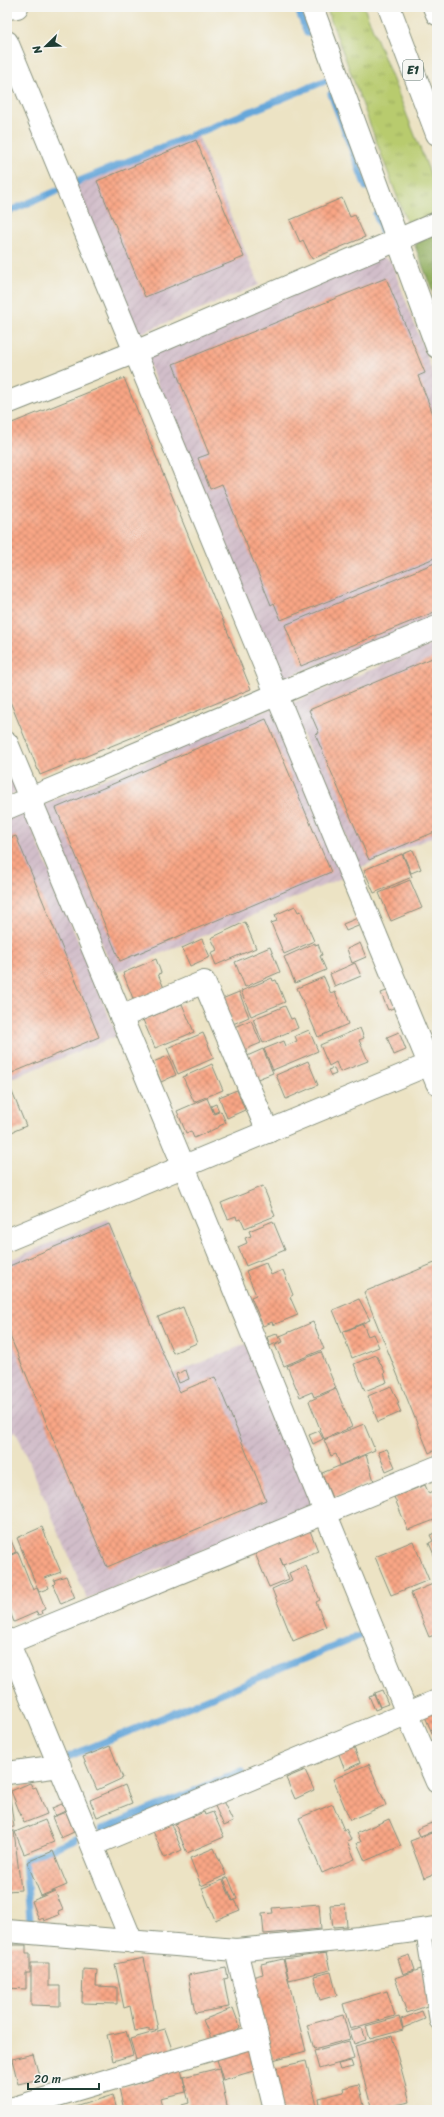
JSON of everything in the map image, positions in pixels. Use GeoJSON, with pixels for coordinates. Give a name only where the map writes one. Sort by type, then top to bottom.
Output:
{"type":"FeatureCollection","features":[{"type":"Feature","properties":{"kind":"main road"},"geometry":{"type":"LineString","coordinates":[[7,8],[17,7]]}},
{"type":"Feature","properties":{"kind":"main road"},"geometry":{"type":"LineString","coordinates":[[312,7],[437,347]]}},
{"type":"Feature","properties":{"kind":"main road","name":"E1"},"geometry":{"type":"LineString","coordinates":[[389,7],[437,134]]}},
{"type":"Feature","properties":{"kind":"main road"},"geometry":{"type":"LineString","coordinates":[[434,7],[437,14]]}},
{"type":"Feature","properties":{"kind":"main road"},"geometry":{"type":"LineString","coordinates":[[7,42],[276,694],[434,1070],[268,1132],[7,1240]]}},
{"type":"Feature","properties":{"kind":"main road"},"geometry":{"type":"LineString","coordinates":[[7,403],[135,352],[437,223]]}},
{"type":"Feature","properties":{"kind":"main road"},"geometry":{"type":"LineString","coordinates":[[7,808],[437,627]]}},
{"type":"Feature","properties":{"kind":"main road"},"geometry":{"type":"LineString","coordinates":[[7,744],[184,1167],[407,1713],[437,1782]]}},
{"type":"Feature","properties":{"kind":"main road"},"geometry":{"type":"LineString","coordinates":[[121,1017],[204,982],[268,1132]]}},
{"type":"Feature","properties":{"kind":"main road"},"geometry":{"type":"LineString","coordinates":[[132,1942],[8,1641],[437,1466]]}},
{"type":"Feature","properties":{"kind":"main road"},"geometry":{"type":"LineString","coordinates":[[92,1844],[437,1701]]}},
{"type":"Feature","properties":{"kind":"main road"},"geometry":{"type":"LineString","coordinates":[[7,1774],[60,1766]]}},
{"type":"Feature","properties":{"kind":"main road"},"geometry":{"type":"LineString","coordinates":[[7,1931],[236,1950],[359,1938],[430,1929]]}},
{"type":"Feature","properties":{"kind":"main road"},"geometry":{"type":"LineString","coordinates":[[236,1950],[275,2110]]}},
{"type":"Feature","properties":{"kind":"main road"},"geometry":{"type":"LineString","coordinates":[[7,2110],[257,2036]]}},
{"type":"Feature","properties":{"kind":"lane"},"geometry":{"type":"LineString","coordinates":[[430,1929],[437,2022]]}},
{"type":"Feature","properties":{"kind":"shaded area"},"geometry":{"type":"Polygon","coordinates":[[[198,136],[259,285],[136,335],[75,186],[198,136]]]}},
{"type":"Feature","properties":{"kind":"shaded area"},"geometry":{"type":"Polygon","coordinates":[[[382,257],[391,261],[437,384],[437,616],[278,681],[145,354],[382,257]]]}},
{"type":"Feature","properties":{"kind":"shaded area"},"geometry":{"type":"Polygon","coordinates":[[[437,642],[437,835],[359,868],[290,704],[437,642]]]}},
{"type":"Feature","properties":{"kind":"shaded area"},"geometry":{"type":"Polygon","coordinates":[[[272,708],[344,877],[114,973],[43,805],[272,708]]]}},
{"type":"Feature","properties":{"kind":"shaded area"},"geometry":{"type":"Polygon","coordinates":[[[7,762],[19,791],[7,796],[7,762]]]}},
{"type":"Feature","properties":{"kind":"shaded area"},"geometry":{"type":"Polygon","coordinates":[[[25,812],[117,1036],[7,1080],[7,819],[25,812]]]}},
{"type":"Feature","properties":{"kind":"shaded area"},"geometry":{"type":"Polygon","coordinates":[[[108,1219],[173,1374],[246,1344],[311,1501],[308,1506],[87,1599],[16,1431],[7,1435],[7,1261],[108,1219]]]}},
{"type":"Feature","properties":{"kind":"green space"},"geometry":{"type":"Polygon","coordinates":[[[326,7],[364,7],[437,191],[437,214],[412,224],[407,223],[326,7]]]}},
{"type":"Feature","properties":{"kind":"green space"},"geometry":{"type":"Polygon","coordinates":[[[437,233],[437,303],[415,246],[418,241],[437,233]]]}},
{"type":"Feature","properties":{"kind":"building"},"geometry":{"type":"Polygon","coordinates":[[[196,140],[244,257],[145,297],[97,181],[196,140]]]}},
{"type":"Feature","properties":{"kind":"building"},"geometry":{"type":"Polygon","coordinates":[[[342,198],[350,217],[355,215],[365,237],[312,259],[303,240],[300,242],[290,220],[342,198]]]}},
{"type":"Feature","properties":{"kind":"building"},"geometry":{"type":"Polygon","coordinates":[[[386,278],[425,373],[418,376],[437,424],[437,557],[281,620],[274,603],[271,605],[222,484],[210,489],[198,458],[209,454],[173,364],[386,278]]]}},
{"type":"Feature","properties":{"kind":"building"},"geometry":{"type":"Polygon","coordinates":[[[124,378],[251,689],[40,775],[7,694],[7,425],[124,378]]]}},
{"type":"Feature","properties":{"kind":"building"},"geometry":{"type":"Polygon","coordinates":[[[437,562],[437,611],[301,666],[285,625],[437,562]]]}},
{"type":"Feature","properties":{"kind":"building"},"geometry":{"type":"Polygon","coordinates":[[[437,656],[437,831],[369,860],[315,734],[319,733],[309,710],[437,656]]]}},
{"type":"Feature","properties":{"kind":"building"},"geometry":{"type":"Polygon","coordinates":[[[266,719],[331,872],[120,961],[56,808],[266,719]]]}},
{"type":"Feature","properties":{"kind":"building"},"geometry":{"type":"Polygon","coordinates":[[[16,836],[99,1037],[7,1075],[7,839],[16,836]]]}},
{"type":"Feature","properties":{"kind":"building"},"geometry":{"type":"Polygon","coordinates":[[[413,850],[421,869],[411,873],[403,854],[413,850]]]}},
{"type":"Feature","properties":{"kind":"building"},"geometry":{"type":"Polygon","coordinates":[[[402,854],[412,877],[374,893],[364,870],[402,854]]]}},
{"type":"Feature","properties":{"kind":"building"},"geometry":{"type":"Polygon","coordinates":[[[410,880],[422,908],[391,921],[379,893],[410,880]]]}},
{"type":"Feature","properties":{"kind":"building"},"geometry":{"type":"Polygon","coordinates":[[[295,906],[298,912],[301,911],[314,941],[284,954],[271,923],[277,921],[275,915],[295,906]]]}},
{"type":"Feature","properties":{"kind":"building"},"geometry":{"type":"Polygon","coordinates":[[[360,917],[363,924],[346,931],[343,924],[360,917]]]}},
{"type":"Feature","properties":{"kind":"building"},"geometry":{"type":"Polygon","coordinates":[[[245,922],[256,948],[216,965],[211,953],[217,950],[211,938],[245,922]]]}},
{"type":"Feature","properties":{"kind":"building"},"geometry":{"type":"Polygon","coordinates":[[[202,939],[210,957],[190,966],[182,948],[202,939]]]}},
{"type":"Feature","properties":{"kind":"building"},"geometry":{"type":"Polygon","coordinates":[[[315,943],[315,945],[318,944],[322,955],[320,956],[326,970],[295,983],[284,957],[315,943]]]}},
{"type":"Feature","properties":{"kind":"building"},"geometry":{"type":"Polygon","coordinates":[[[360,943],[366,957],[352,963],[347,949],[360,943]]]}},
{"type":"Feature","properties":{"kind":"building"},"geometry":{"type":"Polygon","coordinates":[[[270,947],[280,972],[245,987],[235,962],[270,947]]]}},
{"type":"Feature","properties":{"kind":"building"},"geometry":{"type":"Polygon","coordinates":[[[156,959],[161,973],[158,974],[164,988],[134,1001],[123,973],[156,959]]]}},
{"type":"Feature","properties":{"kind":"building"},"geometry":{"type":"Polygon","coordinates":[[[355,963],[361,976],[335,987],[330,974],[355,963]]]}},
{"type":"Feature","properties":{"kind":"building"},"geometry":{"type":"Polygon","coordinates":[[[324,977],[331,994],[335,992],[348,1024],[318,1037],[297,988],[324,977]]]}},
{"type":"Feature","properties":{"kind":"building"},"geometry":{"type":"Polygon","coordinates":[[[272,978],[273,981],[276,980],[285,1002],[251,1016],[241,991],[272,978]]]}},
{"type":"Feature","properties":{"kind":"building"},"geometry":{"type":"Polygon","coordinates":[[[389,990],[396,1007],[388,1010],[381,993],[389,990]]]}},
{"type":"Feature","properties":{"kind":"building"},"geometry":{"type":"Polygon","coordinates":[[[239,992],[249,1017],[233,1024],[222,999],[239,992]]]}},
{"type":"Feature","properties":{"kind":"building"},"geometry":{"type":"Polygon","coordinates":[[[182,1004],[194,1032],[155,1048],[143,1020],[182,1004]]]}},
{"type":"Feature","properties":{"kind":"building"},"geometry":{"type":"Polygon","coordinates":[[[285,1006],[291,1019],[294,1018],[298,1028],[263,1043],[253,1019],[285,1006]]]}},
{"type":"Feature","properties":{"kind":"building"},"geometry":{"type":"Polygon","coordinates":[[[251,1020],[261,1043],[244,1050],[234,1027],[251,1020]]]}},
{"type":"Feature","properties":{"kind":"building"},"geometry":{"type":"Polygon","coordinates":[[[360,1028],[364,1038],[359,1040],[368,1061],[340,1072],[336,1062],[329,1066],[320,1045],[360,1028]]]}},
{"type":"Feature","properties":{"kind":"building"},"geometry":{"type":"Polygon","coordinates":[[[309,1030],[318,1051],[273,1070],[264,1049],[284,1041],[286,1046],[297,1041],[295,1036],[309,1030]]]}},
{"type":"Feature","properties":{"kind":"building"},"geometry":{"type":"Polygon","coordinates":[[[399,1032],[406,1050],[394,1055],[387,1037],[399,1032]]]}},
{"type":"Feature","properties":{"kind":"building"},"geometry":{"type":"Polygon","coordinates":[[[203,1033],[214,1058],[178,1074],[167,1048],[203,1033]]]}},
{"type":"Feature","properties":{"kind":"building"},"geometry":{"type":"Polygon","coordinates":[[[263,1049],[273,1073],[255,1080],[245,1057],[263,1049]]]}},
{"type":"Feature","properties":{"kind":"building"},"geometry":{"type":"Polygon","coordinates":[[[168,1056],[176,1075],[161,1082],[153,1062],[168,1056]]]}},
{"type":"Feature","properties":{"kind":"building"},"geometry":{"type":"Polygon","coordinates":[[[308,1061],[318,1085],[286,1099],[276,1075],[308,1061]]]}},
{"type":"Feature","properties":{"kind":"building"},"geometry":{"type":"Polygon","coordinates":[[[212,1064],[223,1090],[194,1102],[183,1077],[212,1064]]]}},
{"type":"Feature","properties":{"kind":"building"},"geometry":{"type":"Polygon","coordinates":[[[334,1068],[336,1074],[331,1076],[328,1070],[334,1068]]]}},
{"type":"Feature","properties":{"kind":"building"},"geometry":{"type":"Polygon","coordinates":[[[10,1087],[26,1126],[7,1134],[7,1088],[10,1087]]]}},
{"type":"Feature","properties":{"kind":"building"},"geometry":{"type":"Polygon","coordinates":[[[237,1090],[245,1110],[227,1118],[219,1097],[237,1090]]]}},
{"type":"Feature","properties":{"kind":"building"},"geometry":{"type":"Polygon","coordinates":[[[207,1098],[214,1114],[221,1111],[226,1123],[194,1138],[191,1131],[186,1133],[177,1111],[207,1098]]]}},
{"type":"Feature","properties":{"kind":"building"},"geometry":{"type":"Polygon","coordinates":[[[216,1104],[219,1111],[214,1113],[211,1106],[216,1104]]]}},
{"type":"Feature","properties":{"kind":"building"},"geometry":{"type":"Polygon","coordinates":[[[263,1186],[275,1216],[245,1228],[241,1219],[237,1220],[236,1216],[228,1219],[221,1203],[263,1186]]]}},
{"type":"Feature","properties":{"kind":"building"},"geometry":{"type":"Polygon","coordinates":[[[273,1221],[285,1250],[246,1266],[238,1247],[247,1243],[245,1238],[251,1236],[249,1231],[273,1221]]]}},
{"type":"Feature","properties":{"kind":"building"},"geometry":{"type":"Polygon","coordinates":[[[109,1224],[179,1392],[215,1377],[266,1500],[107,1567],[7,1329],[7,1267],[109,1224]]]}},
{"type":"Feature","properties":{"kind":"building"},"geometry":{"type":"Polygon","coordinates":[[[437,1262],[437,1449],[429,1453],[364,1292],[437,1262]]]}},
{"type":"Feature","properties":{"kind":"building"},"geometry":{"type":"Polygon","coordinates":[[[266,1263],[271,1275],[283,1270],[293,1295],[290,1297],[298,1315],[273,1325],[272,1322],[263,1326],[251,1297],[256,1295],[246,1271],[266,1263]]]}},
{"type":"Feature","properties":{"kind":"building"},"geometry":{"type":"Polygon","coordinates":[[[359,1299],[370,1320],[342,1332],[333,1310],[359,1299]]]}},
{"type":"Feature","properties":{"kind":"building"},"geometry":{"type":"Polygon","coordinates":[[[183,1307],[197,1343],[173,1353],[158,1317],[183,1307]]]}},
{"type":"Feature","properties":{"kind":"building"},"geometry":{"type":"Polygon","coordinates":[[[313,1322],[324,1349],[284,1366],[275,1345],[283,1342],[280,1336],[313,1322]]]}},
{"type":"Feature","properties":{"kind":"building"},"geometry":{"type":"Polygon","coordinates":[[[363,1324],[368,1336],[373,1334],[379,1347],[352,1358],[342,1332],[363,1324]]]}},
{"type":"Feature","properties":{"kind":"building"},"geometry":{"type":"Polygon","coordinates":[[[277,1334],[280,1341],[270,1346],[267,1337],[277,1334]]]}},
{"type":"Feature","properties":{"kind":"building"},"geometry":{"type":"Polygon","coordinates":[[[321,1352],[336,1388],[314,1397],[312,1392],[300,1397],[287,1366],[321,1352]]]}},
{"type":"Feature","properties":{"kind":"building"},"geometry":{"type":"Polygon","coordinates":[[[376,1355],[385,1372],[387,1382],[365,1391],[354,1364],[376,1355]]]}},
{"type":"Feature","properties":{"kind":"building"},"geometry":{"type":"Polygon","coordinates":[[[186,1370],[189,1379],[179,1383],[176,1374],[186,1370]]]}},
{"type":"Feature","properties":{"kind":"building"},"geometry":{"type":"Polygon","coordinates":[[[391,1386],[399,1403],[397,1403],[401,1412],[378,1422],[368,1396],[391,1386]]]}},
{"type":"Feature","properties":{"kind":"building"},"geometry":{"type":"Polygon","coordinates":[[[336,1389],[352,1427],[324,1439],[309,1401],[336,1389]]]}},
{"type":"Feature","properties":{"kind":"building"},"geometry":{"type":"Polygon","coordinates":[[[364,1424],[375,1450],[340,1465],[336,1454],[331,1456],[324,1440],[364,1424]]]}},
{"type":"Feature","properties":{"kind":"building"},"geometry":{"type":"Polygon","coordinates":[[[319,1431],[323,1439],[313,1444],[309,1435],[319,1431]]]}},
{"type":"Feature","properties":{"kind":"building"},"geometry":{"type":"Polygon","coordinates":[[[387,1449],[395,1467],[386,1471],[378,1452],[387,1449]]]}},
{"type":"Feature","properties":{"kind":"building"},"geometry":{"type":"Polygon","coordinates":[[[366,1455],[374,1481],[332,1498],[322,1473],[366,1455]]]}},
{"type":"Feature","properties":{"kind":"building"},"geometry":{"type":"Polygon","coordinates":[[[425,1485],[429,1494],[432,1492],[437,1504],[433,1506],[437,1519],[408,1530],[394,1497],[425,1485]]]}},
{"type":"Feature","properties":{"kind":"building"},"geometry":{"type":"Polygon","coordinates":[[[42,1527],[61,1572],[45,1578],[49,1588],[39,1592],[17,1538],[42,1527]]]}},
{"type":"Feature","properties":{"kind":"building"},"geometry":{"type":"Polygon","coordinates":[[[309,1528],[318,1551],[283,1565],[289,1579],[269,1587],[254,1551],[309,1528]]]}},
{"type":"Feature","properties":{"kind":"building"},"geometry":{"type":"Polygon","coordinates":[[[7,1531],[16,1552],[7,1556],[7,1531]]]}},
{"type":"Feature","properties":{"kind":"building"},"geometry":{"type":"Polygon","coordinates":[[[437,1532],[437,1562],[429,1543],[433,1541],[430,1535],[437,1532]]]}},
{"type":"Feature","properties":{"kind":"building"},"geometry":{"type":"Polygon","coordinates":[[[413,1541],[429,1580],[391,1595],[375,1557],[413,1541]]]}},
{"type":"Feature","properties":{"kind":"building"},"geometry":{"type":"Polygon","coordinates":[[[18,1552],[33,1590],[37,1588],[45,1609],[41,1611],[42,1614],[38,1615],[37,1612],[14,1622],[7,1604],[7,1557],[18,1552]]]}},
{"type":"Feature","properties":{"kind":"building"},"geometry":{"type":"Polygon","coordinates":[[[306,1566],[320,1600],[316,1602],[326,1627],[293,1641],[272,1589],[292,1580],[289,1573],[306,1566]]]}},
{"type":"Feature","properties":{"kind":"building"},"geometry":{"type":"Polygon","coordinates":[[[66,1576],[75,1598],[61,1604],[53,1585],[55,1583],[54,1580],[66,1576]]]}},
{"type":"Feature","properties":{"kind":"building"},"geometry":{"type":"Polygon","coordinates":[[[433,1584],[437,1593],[437,1634],[429,1637],[411,1593],[433,1584]]]}},
{"type":"Feature","properties":{"kind":"building"},"geometry":{"type":"Polygon","coordinates":[[[382,1690],[388,1704],[380,1707],[374,1693],[382,1690]]]}},
{"type":"Feature","properties":{"kind":"building"},"geometry":{"type":"Polygon","coordinates":[[[374,1694],[380,1708],[375,1710],[369,1696],[374,1694]]]}},
{"type":"Feature","properties":{"kind":"building"},"geometry":{"type":"Polygon","coordinates":[[[437,1709],[437,1745],[424,1714],[437,1709]]]}},
{"type":"Feature","properties":{"kind":"building"},"geometry":{"type":"Polygon","coordinates":[[[7,1745],[11,1768],[7,1768],[7,1745]]]}},
{"type":"Feature","properties":{"kind":"building"},"geometry":{"type":"Polygon","coordinates":[[[353,1745],[360,1763],[345,1770],[338,1752],[353,1745]]]}},
{"type":"Feature","properties":{"kind":"building"},"geometry":{"type":"Polygon","coordinates":[[[110,1746],[123,1778],[97,1790],[83,1757],[110,1746]]]}},
{"type":"Feature","properties":{"kind":"building"},"geometry":{"type":"Polygon","coordinates":[[[369,1764],[386,1805],[350,1820],[333,1779],[369,1764]]]}},
{"type":"Feature","properties":{"kind":"building"},"geometry":{"type":"Polygon","coordinates":[[[305,1770],[314,1790],[295,1799],[286,1778],[305,1770]]]}},
{"type":"Feature","properties":{"kind":"building"},"geometry":{"type":"Polygon","coordinates":[[[30,1783],[33,1788],[36,1787],[47,1814],[24,1823],[11,1791],[30,1783]]]}},
{"type":"Feature","properties":{"kind":"building"},"geometry":{"type":"Polygon","coordinates":[[[125,1785],[132,1803],[97,1817],[90,1800],[125,1785]]]}},
{"type":"Feature","properties":{"kind":"building"},"geometry":{"type":"Polygon","coordinates":[[[7,1789],[9,1789],[14,1827],[7,1828],[7,1789]]]}},
{"type":"Feature","properties":{"kind":"building"},"geometry":{"type":"Polygon","coordinates":[[[223,1801],[233,1822],[224,1826],[214,1804],[223,1801]]]}},
{"type":"Feature","properties":{"kind":"building"},"geometry":{"type":"Polygon","coordinates":[[[62,1804],[65,1811],[55,1816],[52,1808],[62,1804]]]}},
{"type":"Feature","properties":{"kind":"building"},"geometry":{"type":"Polygon","coordinates":[[[333,1804],[344,1830],[346,1829],[351,1839],[347,1841],[355,1859],[322,1873],[299,1818],[333,1804]]]}},
{"type":"Feature","properties":{"kind":"building"},"geometry":{"type":"Polygon","coordinates":[[[66,1812],[74,1832],[61,1838],[52,1817],[66,1812]]]}},
{"type":"Feature","properties":{"kind":"building"},"geometry":{"type":"Polygon","coordinates":[[[204,1812],[205,1815],[213,1812],[224,1837],[187,1853],[175,1824],[178,1823],[177,1820],[191,1814],[192,1817],[204,1812]]]}},
{"type":"Feature","properties":{"kind":"building"},"geometry":{"type":"Polygon","coordinates":[[[389,1819],[401,1846],[365,1861],[357,1843],[361,1842],[357,1833],[389,1819]]]}},
{"type":"Feature","properties":{"kind":"building"},"geometry":{"type":"Polygon","coordinates":[[[45,1820],[54,1842],[24,1854],[15,1832],[45,1820]]]}},
{"type":"Feature","properties":{"kind":"building"},"geometry":{"type":"Polygon","coordinates":[[[434,1822],[437,1830],[420,1836],[417,1829],[434,1822]]]}},
{"type":"Feature","properties":{"kind":"building"},"geometry":{"type":"Polygon","coordinates":[[[171,1824],[182,1850],[164,1858],[153,1831],[171,1824]]]}},
{"type":"Feature","properties":{"kind":"building"},"geometry":{"type":"Polygon","coordinates":[[[7,1831],[14,1831],[21,1890],[7,1891],[7,1831]]]}},
{"type":"Feature","properties":{"kind":"building"},"geometry":{"type":"Polygon","coordinates":[[[437,1831],[437,1873],[424,1878],[410,1841],[437,1831]]]}},
{"type":"Feature","properties":{"kind":"building"},"geometry":{"type":"Polygon","coordinates":[[[214,1848],[226,1875],[201,1886],[190,1858],[214,1848]]]}},
{"type":"Feature","properties":{"kind":"building"},"geometry":{"type":"Polygon","coordinates":[[[53,1851],[67,1885],[41,1896],[27,1862],[53,1851]]]}},
{"type":"Feature","properties":{"kind":"building"},"geometry":{"type":"Polygon","coordinates":[[[228,1877],[237,1899],[233,1901],[224,1879],[228,1877]]]}},
{"type":"Feature","properties":{"kind":"building"},"geometry":{"type":"Polygon","coordinates":[[[223,1880],[232,1901],[235,1900],[240,1910],[215,1920],[202,1888],[223,1880]]]}},
{"type":"Feature","properties":{"kind":"building"},"geometry":{"type":"Polygon","coordinates":[[[55,1891],[63,1910],[58,1912],[59,1915],[44,1921],[43,1918],[39,1920],[32,1901],[55,1891]]]}},
{"type":"Feature","properties":{"kind":"building"},"geometry":{"type":"Polygon","coordinates":[[[319,1904],[321,1929],[264,1934],[262,1914],[273,1913],[272,1908],[319,1904]]]}},
{"type":"Feature","properties":{"kind":"building"},"geometry":{"type":"Polygon","coordinates":[[[345,1904],[347,1926],[333,1927],[330,1905],[345,1904]]]}},
{"type":"Feature","properties":{"kind":"building"},"geometry":{"type":"Polygon","coordinates":[[[7,1945],[26,1945],[26,1953],[30,1953],[30,1973],[26,1973],[26,1989],[7,1988],[7,1945]]]}},
{"type":"Feature","properties":{"kind":"building"},"geometry":{"type":"Polygon","coordinates":[[[326,1953],[330,1970],[289,1980],[284,1959],[326,1953]]]}},
{"type":"Feature","properties":{"kind":"building"},"geometry":{"type":"Polygon","coordinates":[[[410,1955],[415,1970],[403,1974],[398,1959],[410,1955]]]}},
{"type":"Feature","properties":{"kind":"building"},"geometry":{"type":"Polygon","coordinates":[[[144,1958],[158,2029],[149,2031],[149,2028],[135,2031],[130,2006],[124,2008],[115,1964],[144,1958]]]}},
{"type":"Feature","properties":{"kind":"building"},"geometry":{"type":"Polygon","coordinates":[[[283,1959],[306,2051],[273,2060],[252,1977],[263,1974],[261,1964],[283,1959]]]}},
{"type":"Feature","properties":{"kind":"building"},"geometry":{"type":"Polygon","coordinates":[[[31,1963],[49,1963],[49,1986],[60,1986],[60,2006],[31,2005],[31,1963]]]}},
{"type":"Feature","properties":{"kind":"building"},"geometry":{"type":"Polygon","coordinates":[[[226,1968],[228,1978],[224,1979],[229,2007],[195,2013],[188,1975],[226,1968]]]}},
{"type":"Feature","properties":{"kind":"building"},"geometry":{"type":"Polygon","coordinates":[[[83,1969],[97,1970],[96,1986],[117,1987],[117,2004],[82,2003],[83,1969]]]}},
{"type":"Feature","properties":{"kind":"building"},"geometry":{"type":"Polygon","coordinates":[[[421,1969],[430,2005],[407,2013],[395,1978],[421,1969]]]}},
{"type":"Feature","properties":{"kind":"building"},"geometry":{"type":"Polygon","coordinates":[[[331,1972],[337,1995],[320,2000],[314,1976],[331,1972]]]}},
{"type":"Feature","properties":{"kind":"building"},"geometry":{"type":"Polygon","coordinates":[[[387,1991],[395,2016],[350,2029],[343,2004],[387,1991]]]}},
{"type":"Feature","properties":{"kind":"building"},"geometry":{"type":"Polygon","coordinates":[[[233,2008],[240,2027],[235,2033],[212,2041],[203,2020],[233,2008]]]}},
{"type":"Feature","properties":{"kind":"building"},"geometry":{"type":"Polygon","coordinates":[[[422,2011],[425,2019],[403,2028],[401,2019],[422,2011]]]}},
{"type":"Feature","properties":{"kind":"building"},"geometry":{"type":"Polygon","coordinates":[[[343,2015],[350,2039],[314,2049],[307,2025],[343,2015]]]}},
{"type":"Feature","properties":{"kind":"building"},"geometry":{"type":"Polygon","coordinates":[[[399,2017],[403,2030],[370,2039],[366,2026],[399,2017]]]}},
{"type":"Feature","properties":{"kind":"building"},"geometry":{"type":"Polygon","coordinates":[[[362,2028],[366,2040],[354,2044],[350,2031],[362,2028]]]}},
{"type":"Feature","properties":{"kind":"building"},"geometry":{"type":"Polygon","coordinates":[[[165,2029],[173,2052],[137,2063],[130,2039],[165,2029]]]}},
{"type":"Feature","properties":{"kind":"building"},"geometry":{"type":"Polygon","coordinates":[[[126,2031],[133,2055],[113,2061],[107,2035],[126,2031]]]}},
{"type":"Feature","properties":{"kind":"building"},"geometry":{"type":"Polygon","coordinates":[[[392,2036],[410,2102],[372,2110],[355,2046],[392,2036]]]}},
{"type":"Feature","properties":{"kind":"building"},"geometry":{"type":"Polygon","coordinates":[[[349,2041],[354,2059],[319,2069],[314,2051],[349,2041]]]}},
{"type":"Feature","properties":{"kind":"building"},"geometry":{"type":"Polygon","coordinates":[[[253,2045],[260,2069],[223,2080],[216,2056],[253,2045]]]}},
{"type":"Feature","properties":{"kind":"building"},"geometry":{"type":"Polygon","coordinates":[[[33,2054],[40,2079],[18,2084],[12,2059],[33,2054]]]}},
{"type":"Feature","properties":{"kind":"building"},"geometry":{"type":"Polygon","coordinates":[[[306,2061],[318,2110],[280,2110],[271,2069],[306,2061]]]}},
{"type":"Feature","properties":{"kind":"building"},"geometry":{"type":"Polygon","coordinates":[[[351,2061],[353,2067],[340,2070],[338,2064],[351,2061]]]}},
{"type":"Feature","properties":{"kind":"building"},"geometry":{"type":"Polygon","coordinates":[[[219,2068],[228,2110],[183,2110],[182,2105],[189,2103],[183,2077],[219,2068]]]}},
{"type":"Feature","properties":{"kind":"building"},"geometry":{"type":"Polygon","coordinates":[[[181,2069],[186,2092],[160,2098],[163,2110],[124,2110],[119,2088],[153,2079],[152,2075],[181,2069]]]}},
{"type":"Feature","properties":{"kind":"building"},"geometry":{"type":"Polygon","coordinates":[[[359,2084],[365,2110],[321,2110],[319,2098],[344,2092],[343,2088],[359,2084]]]}},
{"type":"Feature","properties":{"kind":"building"},"geometry":{"type":"Polygon","coordinates":[[[113,2095],[117,2110],[65,2110],[113,2095]]]}},
{"type":"Feature","properties":{"kind":"waterway"},"geometry":{"type":"LineString","coordinates":[[297,7],[307,33]]}},
{"type":"Feature","properties":{"kind":"waterway"},"geometry":{"type":"LineString","coordinates":[[77,182],[325,81]]}},
{"type":"Feature","properties":{"kind":"waterway"},"geometry":{"type":"LineString","coordinates":[[331,94],[366,187]]}},
{"type":"Feature","properties":{"kind":"waterway"},"geometry":{"type":"LineString","coordinates":[[7,212],[57,191]]}},
{"type":"Feature","properties":{"kind":"waterway"},"geometry":{"type":"LineString","coordinates":[[376,214],[382,231]]}},
{"type":"Feature","properties":{"kind":"waterway"},"geometry":{"type":"LineString","coordinates":[[70,1756],[364,1634]]}},
{"type":"Feature","properties":{"kind":"waterway"},"geometry":{"type":"LineString","coordinates":[[102,1829],[242,1771]]}},
{"type":"Feature","properties":{"kind":"waterway"},"geometry":{"type":"LineString","coordinates":[[30,1919],[25,1860],[75,1839]]}}]}
